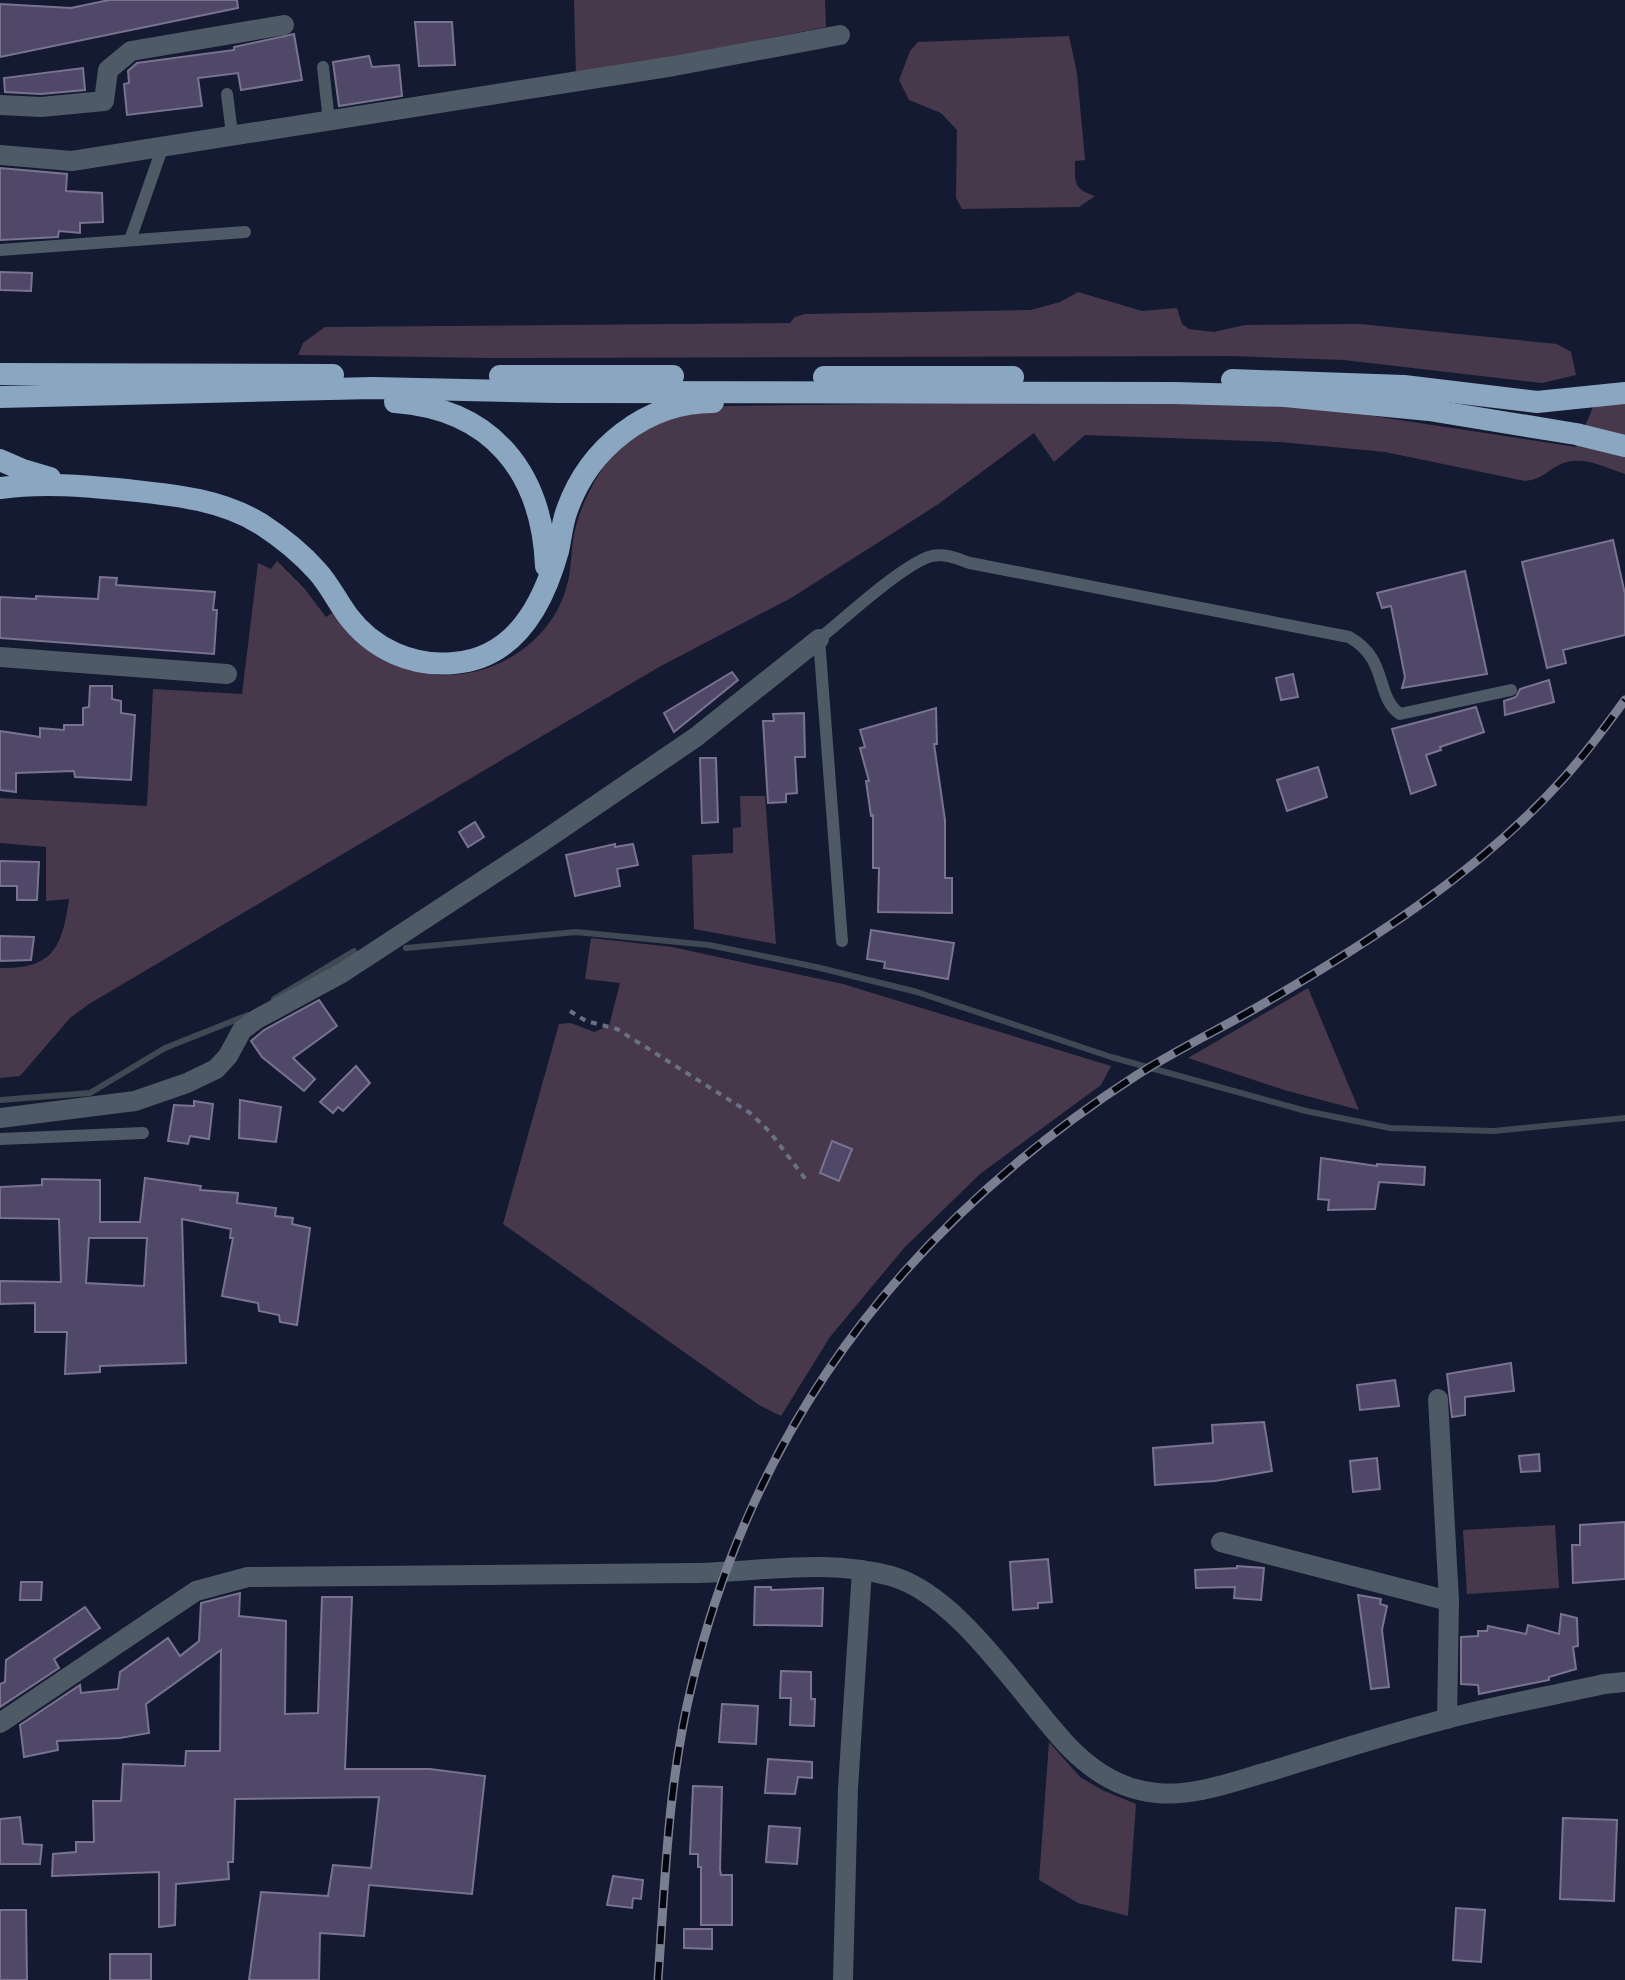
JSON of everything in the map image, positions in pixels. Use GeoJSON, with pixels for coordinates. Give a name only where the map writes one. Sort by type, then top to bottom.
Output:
{"type":"FeatureCollection","features":[{"type":"Feature","properties":{"kind":"highway"},"geometry":{"type":"LineString","coordinates":[[0,374],[290,389],[1291,381],[1404,386],[1537,402],[1625,393]]}},
{"type":"Feature","properties":{"kind":"highway"},"geometry":{"type":"LineString","coordinates":[[0,397],[373,388],[1285,396],[1429,410],[1576,434],[1625,446]]}},
{"type":"Feature","properties":{"kind":"highway"},"geometry":{"type":"LineString","coordinates":[[290,389],[423,404],[447,411],[484,432],[518,464],[531,488],[540,515],[547,583]]}},
{"type":"Feature","properties":{"kind":"highway"},"geometry":{"type":"LineString","coordinates":[[0,488],[78,485],[190,497],[213,503],[249,518],[280,537],[317,570],[365,636],[390,652],[411,660],[433,664],[456,663],[477,658],[499,647],[520,631],[537,608],[547,583],[558,550],[565,513],[577,485],[591,462],[632,425],[655,414],[705,402],[799,402],[898,392]]}},
{"type":"Feature","properties":{"kind":"highway"},"geometry":{"type":"LineString","coordinates":[[2,459],[23,470],[78,485]]}},
{"type":"Feature","properties":{"kind":"street"},"geometry":{"type":"LineString","coordinates":[[0,105],[41,107],[104,101],[108,70],[131,51],[284,25]]}},
{"type":"Feature","properties":{"kind":"street"},"geometry":{"type":"LineString","coordinates":[[0,155],[72,161],[674,66],[840,35]]}},
{"type":"Feature","properties":{"kind":"street"},"geometry":{"type":"LineString","coordinates":[[0,1118],[135,1101],[216,1069],[228,1056],[242,1030],[257,1019],[342,973],[539,844],[696,737],[819,639]]}},
{"type":"Feature","properties":{"kind":"street"},"geometry":{"type":"LineString","coordinates":[[0,657],[227,674]]}},
{"type":"Feature","properties":{"kind":"street"},"geometry":{"type":"LineString","coordinates":[[1438,1399],[1449,1601],[1447,1719]]}},
{"type":"Feature","properties":{"kind":"street"},"geometry":{"type":"LineString","coordinates":[[1221,1542],[1449,1601]]}},
{"type":"Feature","properties":{"kind":"street"},"geometry":{"type":"LineString","coordinates":[[0,1723],[196,1591],[248,1577],[708,1572],[804,1566],[862,1570],[893,1577],[918,1587],[935,1599],[981,1643],[1069,1747],[1091,1767],[1112,1781],[1159,1794],[1200,1790],[1447,1719],[1625,1682]]}},
{"type":"Feature","properties":{"kind":"street"},"geometry":{"type":"LineString","coordinates":[[843,1980],[848,1788],[862,1570]]}},
{"type":"Feature","properties":{"kind":"lane"},"geometry":{"type":"LineString","coordinates":[[323,67],[329,121]]}},
{"type":"Feature","properties":{"kind":"lane"},"geometry":{"type":"LineString","coordinates":[[227,94],[232,134]]}},
{"type":"Feature","properties":{"kind":"lane"},"geometry":{"type":"LineString","coordinates":[[130,240],[163,146]]}},
{"type":"Feature","properties":{"kind":"lane"},"geometry":{"type":"LineString","coordinates":[[0,250],[245,232]]}},
{"type":"Feature","properties":{"kind":"lane"},"geometry":{"type":"LineString","coordinates":[[842,941],[819,639],[909,568],[932,556],[942,555],[1349,637],[1371,654],[1390,702],[1400,714],[1511,690]]}},
{"type":"Feature","properties":{"kind":"lane"},"geometry":{"type":"LineString","coordinates":[[0,1139],[143,1133]]}},
{"type":"Feature","properties":{"kind":"path"},"geometry":{"type":"LineString","coordinates":[[570,1011],[586,1021],[617,1029],[750,1113],[769,1131],[807,1181]]}},
{"type":"Feature","properties":{"kind":"shaded area"},"geometry":{"type":"Polygon","coordinates":[[[574,0],[825,0],[826,27],[576,76],[574,0]]]}},
{"type":"Feature","properties":{"kind":"shaded area"},"geometry":{"type":"Polygon","coordinates":[[[1069,36],[1077,73],[1085,160],[1075,161],[1076,179],[1083,191],[1095,196],[1079,207],[962,209],[956,198],[957,130],[941,113],[909,100],[899,80],[910,51],[918,42],[1069,36]]]}},
{"type":"Feature","properties":{"kind":"shaded area"},"geometry":{"type":"Polygon","coordinates":[[[1078,292],[1142,311],[1177,308],[1182,324],[1189,329],[1214,332],[1245,325],[1360,324],[1557,344],[1571,352],[1576,375],[1542,383],[1344,360],[1230,356],[491,358],[298,355],[303,343],[325,327],[790,323],[795,317],[805,314],[1031,310],[1060,302],[1078,292]]]}},
{"type":"Feature","properties":{"kind":"shaded area"},"geometry":{"type":"Polygon","coordinates":[[[1193,400],[1334,410],[1576,447],[1594,405],[1625,401],[1625,474],[1577,461],[1561,464],[1540,477],[1525,481],[1385,452],[1280,442],[1085,435],[1054,462],[1034,433],[937,505],[791,598],[659,667],[89,1004],[70,1018],[20,1076],[0,1078],[0,968],[32,965],[52,952],[63,931],[69,899],[46,901],[46,847],[0,843],[0,798],[147,806],[153,689],[242,694],[258,563],[271,569],[277,561],[304,588],[326,617],[332,613],[354,637],[379,656],[422,673],[460,674],[499,663],[533,641],[547,626],[566,589],[575,530],[596,480],[618,449],[660,422],[725,406],[1193,400]]]}},
{"type":"Feature","properties":{"kind":"shaded area"},"geometry":{"type":"Polygon","coordinates":[[[740,796],[765,796],[776,944],[694,929],[692,855],[733,853],[733,828],[741,827],[740,796]]]}},
{"type":"Feature","properties":{"kind":"shaded area"},"geometry":{"type":"Polygon","coordinates":[[[591,938],[672,947],[843,984],[1111,1066],[1101,1085],[980,1174],[904,1248],[830,1337],[781,1416],[759,1405],[503,1224],[559,1024],[571,1023],[594,1032],[609,1026],[620,983],[585,979],[591,938]]]}},
{"type":"Feature","properties":{"kind":"shaded area"},"geometry":{"type":"Polygon","coordinates":[[[1308,988],[1359,1110],[1284,1090],[1188,1058],[1308,988]]]}},
{"type":"Feature","properties":{"kind":"shaded area"},"geometry":{"type":"Polygon","coordinates":[[[1555,1525],[1559,1588],[1467,1594],[1463,1530],[1555,1525]]]}},
{"type":"Feature","properties":{"kind":"shaded area"},"geometry":{"type":"Polygon","coordinates":[[[1049,1742],[1080,1777],[1136,1804],[1128,1916],[1078,1903],[1039,1880],[1049,1742]]]}},
{"type":"Feature","properties":{"kind":"building"},"geometry":{"type":"Polygon","coordinates":[[[109,0],[237,0],[238,8],[0,57],[0,4],[71,8],[109,0]]]}},
{"type":"Feature","properties":{"kind":"building"},"geometry":{"type":"Polygon","coordinates":[[[415,22],[452,22],[455,65],[419,66],[415,22]]]}},
{"type":"Feature","properties":{"kind":"building"},"geometry":{"type":"Polygon","coordinates":[[[294,34],[302,80],[241,90],[238,73],[198,78],[202,106],[127,115],[124,84],[129,83],[128,71],[137,63],[234,50],[234,47],[294,34]]]}},
{"type":"Feature","properties":{"kind":"building"},"geometry":{"type":"Polygon","coordinates":[[[369,56],[372,67],[399,65],[402,96],[339,106],[333,62],[369,56]]]}},
{"type":"Feature","properties":{"kind":"building"},"geometry":{"type":"Polygon","coordinates":[[[83,68],[85,90],[41,94],[5,92],[4,78],[83,68]]]}},
{"type":"Feature","properties":{"kind":"building"},"geometry":{"type":"Polygon","coordinates":[[[0,168],[67,174],[66,191],[102,193],[103,222],[80,223],[80,233],[59,231],[58,237],[0,240],[0,168]]]}},
{"type":"Feature","properties":{"kind":"building"},"geometry":{"type":"Polygon","coordinates":[[[0,272],[32,273],[31,291],[0,290],[0,272]]]}},
{"type":"Feature","properties":{"kind":"building"},"geometry":{"type":"Polygon","coordinates":[[[1613,540],[1625,594],[1625,635],[1563,650],[1566,663],[1547,668],[1522,562],[1613,540]]]}},
{"type":"Feature","properties":{"kind":"building"},"geometry":{"type":"Polygon","coordinates":[[[1465,571],[1487,674],[1402,688],[1405,677],[1391,606],[1382,608],[1377,593],[1465,571]]]}},
{"type":"Feature","properties":{"kind":"building"},"geometry":{"type":"Polygon","coordinates":[[[100,577],[117,578],[116,585],[215,592],[214,654],[0,638],[0,597],[98,599],[100,577]]]}},
{"type":"Feature","properties":{"kind":"building"},"geometry":{"type":"Polygon","coordinates":[[[732,672],[738,680],[674,732],[664,713],[732,672]]]}},
{"type":"Feature","properties":{"kind":"building"},"geometry":{"type":"Polygon","coordinates":[[[1293,674],[1298,697],[1281,700],[1276,678],[1293,674]]]}},
{"type":"Feature","properties":{"kind":"building"},"geometry":{"type":"Polygon","coordinates":[[[1549,680],[1554,702],[1505,715],[1504,701],[1516,697],[1520,689],[1549,680]]]}},
{"type":"Feature","properties":{"kind":"building"},"geometry":{"type":"Polygon","coordinates":[[[90,686],[112,686],[112,699],[121,701],[121,713],[135,715],[131,780],[75,777],[74,771],[16,773],[16,792],[0,790],[0,731],[40,737],[40,728],[64,730],[64,725],[83,725],[83,708],[89,707],[90,686]]]}},
{"type":"Feature","properties":{"kind":"building"},"geometry":{"type":"Polygon","coordinates":[[[1476,707],[1484,732],[1426,755],[1436,785],[1411,794],[1392,729],[1476,707]]]}},
{"type":"Feature","properties":{"kind":"building"},"geometry":{"type":"Polygon","coordinates":[[[936,708],[937,744],[934,744],[945,820],[945,878],[952,878],[952,913],[878,912],[879,868],[873,868],[873,815],[866,781],[869,781],[860,748],[865,747],[860,730],[936,708]]]}},
{"type":"Feature","properties":{"kind":"building"},"geometry":{"type":"Polygon","coordinates":[[[804,713],[805,757],[795,757],[797,793],[786,794],[786,802],[768,803],[763,721],[774,721],[773,714],[804,713]]]}},
{"type":"Feature","properties":{"kind":"building"},"geometry":{"type":"Polygon","coordinates":[[[700,758],[716,758],[718,822],[702,823],[700,758]]]}},
{"type":"Feature","properties":{"kind":"building"},"geometry":{"type":"Polygon","coordinates":[[[1318,767],[1327,797],[1287,811],[1277,780],[1318,767]]]}},
{"type":"Feature","properties":{"kind":"building"},"geometry":{"type":"Polygon","coordinates":[[[475,822],[484,837],[468,847],[459,832],[475,822]]]}},
{"type":"Feature","properties":{"kind":"building"},"geometry":{"type":"Polygon","coordinates":[[[615,844],[615,847],[633,844],[638,865],[617,869],[620,886],[575,896],[566,855],[615,844]]]}},
{"type":"Feature","properties":{"kind":"building"},"geometry":{"type":"Polygon","coordinates":[[[0,861],[39,862],[37,900],[17,900],[17,886],[0,886],[0,861]]]}},
{"type":"Feature","properties":{"kind":"building"},"geometry":{"type":"Polygon","coordinates":[[[871,930],[954,943],[948,979],[884,968],[885,962],[867,959],[871,930]]]}},
{"type":"Feature","properties":{"kind":"building"},"geometry":{"type":"Polygon","coordinates":[[[0,936],[34,937],[31,960],[0,961],[0,936]]]}},
{"type":"Feature","properties":{"kind":"building"},"geometry":{"type":"Polygon","coordinates":[[[319,1000],[337,1026],[293,1058],[315,1079],[304,1091],[262,1057],[251,1041],[264,1030],[319,1000]]]}},
{"type":"Feature","properties":{"kind":"building"},"geometry":{"type":"Polygon","coordinates":[[[356,1066],[370,1083],[343,1111],[338,1107],[333,1113],[320,1102],[356,1066]]]}},
{"type":"Feature","properties":{"kind":"building"},"geometry":{"type":"Polygon","coordinates":[[[240,1100],[281,1107],[276,1142],[239,1138],[240,1100]]]}},
{"type":"Feature","properties":{"kind":"building"},"geometry":{"type":"Polygon","coordinates":[[[194,1101],[213,1104],[209,1139],[190,1136],[188,1144],[168,1141],[174,1105],[194,1106],[194,1101]]]}},
{"type":"Feature","properties":{"kind":"building"},"geometry":{"type":"Polygon","coordinates":[[[832,1141],[852,1149],[839,1181],[820,1173],[832,1141]]]}},
{"type":"Feature","properties":{"kind":"building"},"geometry":{"type":"Polygon","coordinates":[[[1321,1158],[1377,1166],[1425,1167],[1424,1185],[1379,1182],[1375,1209],[1328,1210],[1329,1200],[1318,1199],[1321,1158]]]}},
{"type":"Feature","properties":{"kind":"building"},"geometry":{"type":"Polygon","coordinates":[[[145,1178],[201,1186],[200,1190],[238,1193],[237,1203],[276,1208],[275,1216],[293,1218],[292,1224],[310,1228],[297,1325],[280,1322],[279,1315],[259,1311],[258,1303],[222,1296],[233,1238],[230,1238],[231,1229],[182,1219],[186,1363],[100,1366],[100,1372],[65,1374],[67,1332],[35,1332],[35,1303],[0,1304],[0,1281],[61,1282],[59,1219],[0,1218],[0,1187],[42,1185],[42,1179],[100,1180],[100,1222],[140,1222],[145,1178]],[[89,1238],[86,1283],[144,1286],[147,1238],[89,1238]]]}},
{"type":"Feature","properties":{"kind":"building"},"geometry":{"type":"Polygon","coordinates":[[[1511,1363],[1514,1391],[1465,1397],[1465,1415],[1452,1417],[1447,1374],[1511,1363]]]}},
{"type":"Feature","properties":{"kind":"building"},"geometry":{"type":"Polygon","coordinates":[[[1395,1380],[1399,1406],[1360,1410],[1357,1385],[1395,1380]]]}},
{"type":"Feature","properties":{"kind":"building"},"geometry":{"type":"Polygon","coordinates":[[[1264,1422],[1272,1471],[1215,1481],[1155,1485],[1153,1448],[1213,1443],[1212,1425],[1264,1422]]]}},
{"type":"Feature","properties":{"kind":"building"},"geometry":{"type":"Polygon","coordinates":[[[1539,1454],[1540,1471],[1521,1472],[1519,1456],[1539,1454]]]}},
{"type":"Feature","properties":{"kind":"building"},"geometry":{"type":"Polygon","coordinates":[[[1377,1458],[1380,1489],[1353,1492],[1350,1461],[1377,1458]]]}},
{"type":"Feature","properties":{"kind":"building"},"geometry":{"type":"Polygon","coordinates":[[[1625,1522],[1625,1579],[1573,1583],[1572,1545],[1580,1545],[1580,1525],[1625,1522]]]}},
{"type":"Feature","properties":{"kind":"building"},"geometry":{"type":"Polygon","coordinates":[[[1048,1559],[1052,1602],[1038,1603],[1038,1608],[1013,1610],[1010,1562],[1048,1559]]]}},
{"type":"Feature","properties":{"kind":"building"},"geometry":{"type":"Polygon","coordinates":[[[1237,1566],[1264,1568],[1261,1600],[1234,1598],[1235,1587],[1196,1588],[1195,1570],[1237,1566]]]}},
{"type":"Feature","properties":{"kind":"building"},"geometry":{"type":"Polygon","coordinates":[[[21,1582],[42,1582],[41,1600],[20,1600],[21,1582]]]}},
{"type":"Feature","properties":{"kind":"building"},"geometry":{"type":"Polygon","coordinates":[[[755,1587],[771,1587],[771,1590],[823,1588],[822,1626],[754,1625],[755,1587]]]}},
{"type":"Feature","properties":{"kind":"building"},"geometry":{"type":"Polygon","coordinates":[[[240,1593],[239,1616],[286,1621],[285,1714],[318,1713],[322,1597],[352,1597],[345,1769],[430,1769],[485,1776],[472,1894],[369,1885],[364,1936],[320,1933],[319,1980],[249,1980],[261,1892],[328,1896],[333,1865],[371,1868],[379,1797],[235,1799],[233,1862],[228,1862],[229,1879],[176,1884],[175,1925],[159,1927],[159,1872],[52,1876],[53,1854],[76,1852],[76,1842],[94,1842],[93,1801],[121,1801],[123,1764],[185,1766],[186,1751],[220,1751],[221,1650],[146,1704],[149,1733],[120,1738],[57,1741],[58,1750],[24,1757],[20,1725],[80,1685],[81,1693],[118,1689],[120,1672],[168,1638],[180,1656],[199,1641],[201,1603],[240,1593]]]}},
{"type":"Feature","properties":{"kind":"building"},"geometry":{"type":"Polygon","coordinates":[[[1358,1595],[1381,1599],[1380,1604],[1387,1606],[1382,1630],[1389,1687],[1371,1689],[1358,1595]]]}},
{"type":"Feature","properties":{"kind":"building"},"geometry":{"type":"Polygon","coordinates":[[[85,1607],[100,1628],[54,1659],[59,1668],[0,1707],[0,1684],[5,1682],[6,1660],[85,1607]]]}},
{"type":"Feature","properties":{"kind":"building"},"geometry":{"type":"Polygon","coordinates":[[[1561,1614],[1577,1618],[1578,1646],[1573,1647],[1576,1669],[1549,1677],[1549,1680],[1479,1694],[1478,1685],[1461,1684],[1461,1637],[1478,1636],[1478,1631],[1487,1631],[1488,1626],[1526,1634],[1528,1625],[1559,1634],[1561,1614]]]}},
{"type":"Feature","properties":{"kind":"building"},"geometry":{"type":"Polygon","coordinates":[[[781,1671],[811,1672],[811,1699],[815,1699],[814,1726],[790,1725],[791,1698],[780,1698],[781,1671]]]}},
{"type":"Feature","properties":{"kind":"building"},"geometry":{"type":"Polygon","coordinates":[[[722,1704],[758,1706],[756,1744],[719,1742],[722,1704]]]}},
{"type":"Feature","properties":{"kind":"building"},"geometry":{"type":"Polygon","coordinates":[[[768,1759],[812,1762],[812,1778],[798,1777],[795,1794],[765,1793],[768,1759]]]}},
{"type":"Feature","properties":{"kind":"building"},"geometry":{"type":"Polygon","coordinates":[[[693,1786],[722,1787],[720,1869],[721,1875],[732,1875],[732,1925],[701,1925],[701,1867],[698,1867],[698,1854],[690,1854],[693,1786]]]}},
{"type":"Feature","properties":{"kind":"building"},"geometry":{"type":"Polygon","coordinates":[[[20,1817],[23,1844],[42,1845],[40,1864],[0,1864],[0,1819],[20,1817]]]}},
{"type":"Feature","properties":{"kind":"building"},"geometry":{"type":"Polygon","coordinates":[[[1563,1818],[1617,1820],[1614,1901],[1560,1899],[1563,1818]]]}},
{"type":"Feature","properties":{"kind":"building"},"geometry":{"type":"Polygon","coordinates":[[[769,1826],[800,1828],[797,1864],[766,1862],[769,1826]]]}},
{"type":"Feature","properties":{"kind":"building"},"geometry":{"type":"Polygon","coordinates":[[[613,1876],[643,1880],[641,1899],[633,1898],[632,1908],[607,1905],[613,1876]]]}},
{"type":"Feature","properties":{"kind":"building"},"geometry":{"type":"Polygon","coordinates":[[[1456,1908],[1485,1910],[1481,1962],[1453,1960],[1456,1908]]]}},
{"type":"Feature","properties":{"kind":"building"},"geometry":{"type":"Polygon","coordinates":[[[0,1910],[26,1910],[27,1980],[0,1980],[0,1910]]]}},
{"type":"Feature","properties":{"kind":"building"},"geometry":{"type":"Polygon","coordinates":[[[684,1929],[712,1929],[712,1949],[684,1948],[684,1929]]]}},
{"type":"Feature","properties":{"kind":"building"},"geometry":{"type":"Polygon","coordinates":[[[110,1954],[151,1954],[151,1980],[110,1980],[110,1954]]]}},
{"type":"Feature","properties":{"kind":"waterway"},"geometry":{"type":"LineString","coordinates":[[406,948],[576,932],[709,945],[917,992],[1111,1057],[1306,1111],[1390,1128],[1494,1131],[1625,1118]]}},
{"type":"Feature","properties":{"kind":"waterway"},"geometry":{"type":"LineString","coordinates":[[274,999],[354,951]]}},
{"type":"Feature","properties":{"kind":"waterway"},"geometry":{"type":"LineString","coordinates":[[0,1100],[90,1093],[165,1048],[248,1015]]}},
{"type":"Feature","properties":{"kind":"railway"},"geometry":{"type":"LineString","coordinates":[[658,1980],[678,1757],[692,1684],[720,1588],[756,1498],[801,1414],[853,1335],[913,1262],[981,1195],[1055,1132],[1153,1065],[1343,956],[1459,875],[1529,814],[1562,780],[1625,700]]}}]}
